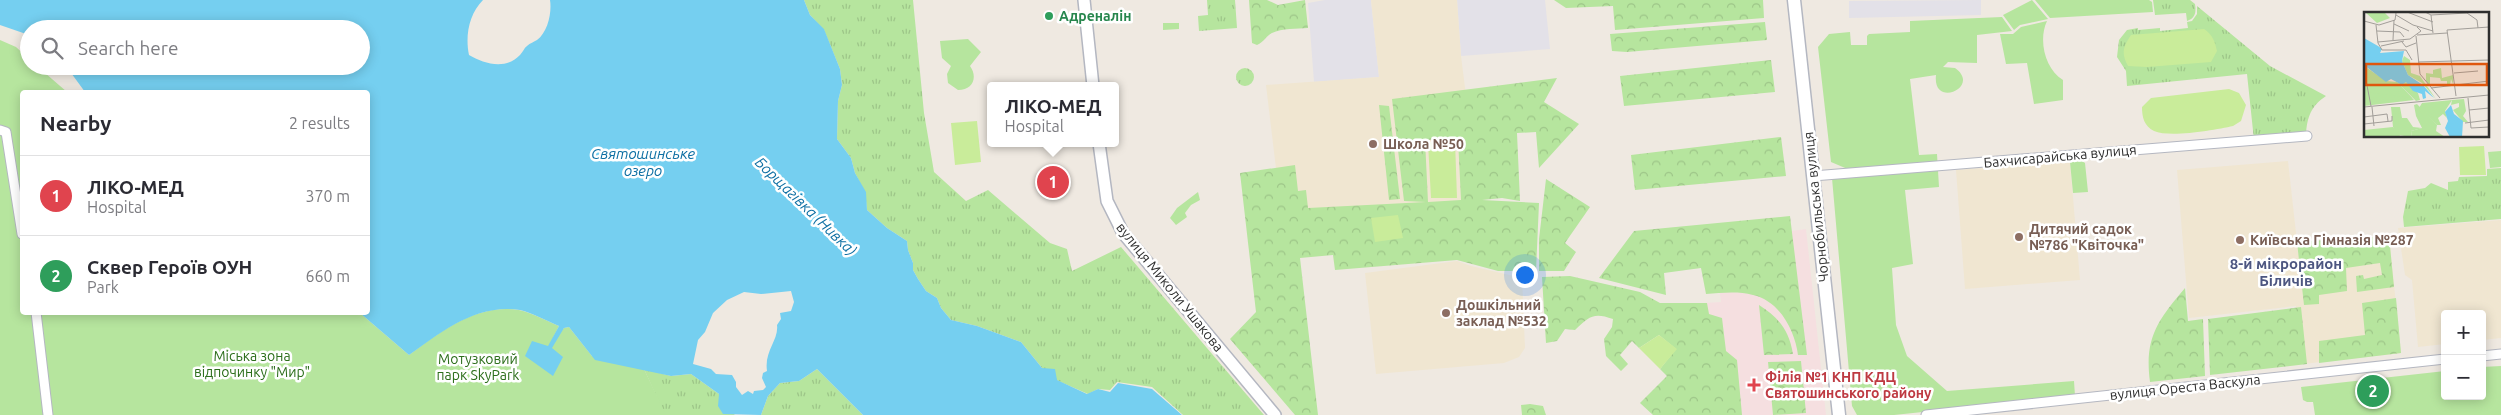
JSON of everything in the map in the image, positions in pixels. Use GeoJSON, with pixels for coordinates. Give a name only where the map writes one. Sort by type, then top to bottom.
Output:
{"type":"FeatureCollection","features":[{"type":"Feature","properties":{"kind":"main road","name":"Чорнобильська вулиця"},"geometry":{"type":"LineString","coordinates":[[1794,0],[1839,415]]}},
{"type":"Feature","properties":{"kind":"street"},"geometry":{"type":"LineString","coordinates":[[1084,0],[1093,82]]}},
{"type":"Feature","properties":{"kind":"street"},"geometry":{"type":"LineString","coordinates":[[0,130],[6,132],[20,221]]}},
{"type":"Feature","properties":{"kind":"street","name":"Бахчисарайська вулиця"},"geometry":{"type":"LineString","coordinates":[[1813,176],[2307,136]]}},
{"type":"Feature","properties":{"kind":"street","name":"вулиця Миколи Ушакова"},"geometry":{"type":"LineString","coordinates":[[1100,147],[1107,201],[1123,233],[1275,415]]}},
{"type":"Feature","properties":{"kind":"street"},"geometry":{"type":"LineString","coordinates":[[36,315],[48,415]]}},
{"type":"Feature","properties":{"kind":"street"},"geometry":{"type":"LineString","coordinates":[[2486,356],[2501,354]]}},
{"type":"Feature","properties":{"kind":"street","name":"вулиця Ореста Васкула"},"geometry":{"type":"LineString","coordinates":[[1926,415],[2441,359]]}},
{"type":"Feature","properties":{"kind":"shaded area"},"geometry":{"type":"Polygon","coordinates":[[[1325,0],[1371,0],[1379,77],[1314,82],[1308,3],[1325,0]]]}},
{"type":"Feature","properties":{"kind":"shaded area","name":"Школа №50"},"geometry":{"type":"Polygon","coordinates":[[[1371,0],[1457,0],[1461,56],[1484,237],[1327,251],[1280,202],[1266,85],[1379,77],[1371,0]]]}},
{"type":"Feature","properties":{"kind":"shaded area"},"geometry":{"type":"Polygon","coordinates":[[[1457,0],[1545,0],[1550,49],[1461,56],[1457,0]]]}},
{"type":"Feature","properties":{"kind":"shaded area"},"geometry":{"type":"Polygon","coordinates":[[[1981,0],[1981,15],[1849,18],[1849,1],[1981,0]]]}},
{"type":"Feature","properties":{"kind":"shaded area"},"geometry":{"type":"Polygon","coordinates":[[[2288,161],[2297,242],[2389,236],[2401,353],[2303,364],[2296,306],[2189,318],[2177,170],[2288,161]]]}},
{"type":"Feature","properties":{"kind":"shaded area","name":"Дитячий садок №786 \"Квіточка\""},"geometry":{"type":"Polygon","coordinates":[[[2070,162],[2080,280],[1965,289],[1956,170],[2070,162]]]}},
{"type":"Feature","properties":{"kind":"shaded area"},"geometry":{"type":"Polygon","coordinates":[[[2501,220],[2501,338],[2486,340],[2486,310],[2441,310],[2441,344],[2418,347],[2412,280],[2405,275],[2398,228],[2501,220]]]}},
{"type":"Feature","properties":{"kind":"shaded area"},"geometry":{"type":"Polygon","coordinates":[[[1806,229],[1826,415],[1700,415],[1689,304],[1721,302],[1714,242],[1806,229]]]}},
{"type":"Feature","properties":{"kind":"shaded area","name":"Дошкільний заклад №532"},"geometry":{"type":"Polygon","coordinates":[[[1457,261],[1522,278],[1525,348],[1519,357],[1504,363],[1376,374],[1365,273],[1457,261]]]}},
{"type":"Feature","properties":{"kind":"green space"},"geometry":{"type":"Polygon","coordinates":[[[804,0],[913,0],[924,113],[934,172],[966,201],[988,190],[1050,243],[1067,249],[1072,271],[1121,247],[1264,415],[1183,415],[1152,387],[1117,382],[1110,390],[1098,389],[1088,394],[1056,380],[1055,375],[1042,368],[1021,342],[977,326],[951,320],[941,308],[937,298],[926,291],[918,279],[913,270],[907,241],[887,228],[867,210],[865,192],[855,173],[851,158],[837,139],[838,101],[842,85],[840,69],[824,30],[810,15],[804,0]]]}},
{"type":"Feature","properties":{"kind":"green space"},"geometry":{"type":"Polygon","coordinates":[[[1207,0],[1235,0],[1237,28],[1199,31],[1198,16],[1208,15],[1207,0]]]}},
{"type":"Feature","properties":{"kind":"green space"},"geometry":{"type":"Polygon","coordinates":[[[1249,0],[1267,0],[1278,5],[1305,0],[1308,28],[1276,31],[1257,45],[1252,43],[1249,0]]]}},
{"type":"Feature","properties":{"kind":"green space"},"geometry":{"type":"Polygon","coordinates":[[[1554,0],[1763,0],[1764,18],[1615,30],[1613,6],[1566,8],[1554,0]]]}},
{"type":"Feature","properties":{"kind":"green space"},"geometry":{"type":"Polygon","coordinates":[[[2032,0],[2048,19],[2020,25],[2014,30],[2003,15],[2032,0]]]}},
{"type":"Feature","properties":{"kind":"green space"},"geometry":{"type":"Polygon","coordinates":[[[2035,0],[2149,0],[2152,2],[2153,12],[2050,18],[2035,0]]]}},
{"type":"Feature","properties":{"kind":"green space"},"geometry":{"type":"Polygon","coordinates":[[[2153,0],[2190,0],[2195,4],[2195,14],[2187,21],[2186,13],[2155,15],[2153,0]]]}},
{"type":"Feature","properties":{"kind":"green space"},"geometry":{"type":"Polygon","coordinates":[[[2197,6],[2270,66],[2326,96],[2313,108],[2307,123],[2306,135],[2254,140],[2247,74],[2127,86],[2126,71],[2117,57],[2119,40],[2127,30],[2160,28],[2160,31],[2188,28],[2187,22],[2192,21],[2197,14],[2197,6]]]}},
{"type":"Feature","properties":{"kind":"green space"},"geometry":{"type":"Polygon","coordinates":[[[2002,17],[2012,31],[1977,35],[1977,63],[1948,62],[1943,67],[1955,68],[1962,75],[1963,82],[1960,88],[1947,93],[1941,91],[1937,85],[1936,75],[1910,79],[1919,155],[1937,154],[1939,187],[1905,190],[1913,264],[1892,268],[1896,325],[1907,356],[1947,391],[2074,381],[2075,396],[1894,415],[1857,415],[1852,406],[1832,178],[1850,170],[1831,162],[1818,47],[1829,34],[1850,32],[1851,45],[1867,45],[1867,36],[1869,34],[1910,32],[1910,21],[2002,17]]]}},
{"type":"Feature","properties":{"kind":"green space"},"geometry":{"type":"Polygon","coordinates":[[[2047,21],[2044,29],[2043,45],[2052,69],[2063,80],[2063,100],[2034,104],[2027,63],[2006,64],[2000,34],[2013,34],[2021,27],[2047,21]]]}},
{"type":"Feature","properties":{"kind":"green space"},"geometry":{"type":"Polygon","coordinates":[[[1765,22],[1767,40],[1627,52],[1612,51],[1610,34],[1765,22]]]}},
{"type":"Feature","properties":{"kind":"green space"},"geometry":{"type":"Polygon","coordinates":[[[1163,23],[1179,23],[1179,29],[1163,30],[1163,23]]]}},
{"type":"Feature","properties":{"kind":"green space"},"geometry":{"type":"Polygon","coordinates":[[[2204,29],[2213,39],[2217,51],[2211,62],[2147,67],[2128,66],[2124,57],[2126,43],[2131,35],[2204,29]]]}},
{"type":"Feature","properties":{"kind":"green space"},"geometry":{"type":"Polygon","coordinates":[[[968,39],[981,52],[970,66],[974,74],[973,82],[967,88],[958,90],[948,83],[947,74],[951,66],[942,58],[940,41],[968,39]]]}},
{"type":"Feature","properties":{"kind":"green space","name":"Міська зона відпочинку \"Мир\""},"geometry":{"type":"Polygon","coordinates":[[[0,40],[20,51],[20,75],[47,75],[65,90],[20,90],[20,315],[362,315],[409,355],[447,328],[474,315],[504,309],[519,310],[559,326],[549,346],[564,328],[569,327],[592,356],[644,369],[666,415],[0,415],[0,40]]]}},
{"type":"Feature","properties":{"kind":"green space"},"geometry":{"type":"Polygon","coordinates":[[[1771,60],[1775,92],[1624,106],[1620,76],[1771,60]]]}},
{"type":"Feature","properties":{"kind":"green space"},"geometry":{"type":"Polygon","coordinates":[[[1245,68],[1251,71],[1254,77],[1251,83],[1245,86],[1239,83],[1236,77],[1239,71],[1245,68]]]}},
{"type":"Feature","properties":{"kind":"green space"},"geometry":{"type":"Polygon","coordinates":[[[1557,78],[1544,102],[1579,124],[1539,168],[1536,132],[1517,133],[1520,201],[1502,198],[1482,200],[1539,203],[1536,271],[1498,271],[1457,260],[1335,270],[1333,255],[1300,258],[1318,415],[1295,415],[1230,339],[1256,312],[1240,173],[1295,165],[1298,191],[1306,190],[1308,208],[1426,202],[1404,201],[1392,99],[1557,78]],[[1458,139],[1425,140],[1428,202],[1461,200],[1458,139]]]}},
{"type":"Feature","properties":{"kind":"green space"},"geometry":{"type":"Polygon","coordinates":[[[2229,89],[2239,93],[2246,105],[2241,121],[2233,126],[2193,133],[2171,134],[2154,131],[2144,121],[2142,107],[2151,98],[2229,89]]]}},
{"type":"Feature","properties":{"kind":"green space"},"geometry":{"type":"Polygon","coordinates":[[[1379,105],[1389,106],[1400,199],[1389,200],[1379,105]]]}},
{"type":"Feature","properties":{"kind":"green space"},"geometry":{"type":"Polygon","coordinates":[[[977,121],[981,162],[955,165],[951,123],[977,121]]]}},
{"type":"Feature","properties":{"kind":"green space"},"geometry":{"type":"Polygon","coordinates":[[[1781,137],[1786,176],[1635,190],[1631,155],[1781,137]]]}},
{"type":"Feature","properties":{"kind":"green space"},"geometry":{"type":"Polygon","coordinates":[[[1455,141],[1457,198],[1431,198],[1428,143],[1455,141]]]}},
{"type":"Feature","properties":{"kind":"green space"},"geometry":{"type":"Polygon","coordinates":[[[2484,146],[2486,175],[2460,175],[2459,147],[2484,146]]]}},
{"type":"Feature","properties":{"kind":"green space"},"geometry":{"type":"Polygon","coordinates":[[[2501,151],[2501,167],[2490,168],[2488,152],[2501,151]]]}},
{"type":"Feature","properties":{"kind":"green space"},"geometry":{"type":"Polygon","coordinates":[[[2082,161],[2085,163],[2088,192],[2073,193],[2070,162],[2082,161]]]}},
{"type":"Feature","properties":{"kind":"green space"},"geometry":{"type":"Polygon","coordinates":[[[2501,168],[2501,219],[2404,227],[2403,217],[2408,191],[2425,188],[2431,183],[2448,190],[2448,182],[2458,181],[2459,177],[2487,176],[2487,169],[2501,168]]]}},
{"type":"Feature","properties":{"kind":"green space"},"geometry":{"type":"Polygon","coordinates":[[[1546,179],[1590,207],[1565,243],[1576,252],[1564,271],[1539,271],[1539,239],[1546,179]]]}},
{"type":"Feature","properties":{"kind":"green space"},"geometry":{"type":"Polygon","coordinates":[[[1198,192],[1200,200],[1191,205],[1185,213],[1187,217],[1176,225],[1170,218],[1177,208],[1198,192]]]}},
{"type":"Feature","properties":{"kind":"green space"},"geometry":{"type":"Polygon","coordinates":[[[1398,215],[1403,238],[1375,242],[1371,218],[1398,215]]]}},
{"type":"Feature","properties":{"kind":"green space"},"geometry":{"type":"Polygon","coordinates":[[[1790,216],[1807,355],[1798,355],[1790,327],[1778,310],[1763,298],[1741,293],[1706,294],[1701,268],[1664,273],[1666,295],[1599,278],[1634,231],[1790,216]]]}},
{"type":"Feature","properties":{"kind":"green space"},"geometry":{"type":"Polygon","coordinates":[[[2389,236],[2394,287],[2357,292],[2356,276],[2363,275],[2364,279],[2382,275],[2380,263],[2346,268],[2347,291],[2319,295],[2319,304],[2304,305],[2297,242],[2389,236]]]}},
{"type":"Feature","properties":{"kind":"green space"},"geometry":{"type":"Polygon","coordinates":[[[1570,276],[1640,292],[1660,303],[1707,303],[1709,314],[1722,318],[1726,351],[1737,360],[1742,415],[1653,415],[1640,403],[1667,376],[1660,369],[1676,349],[1659,335],[1639,348],[1632,341],[1620,355],[1628,364],[1621,371],[1606,356],[1604,339],[1612,327],[1613,319],[1601,316],[1592,317],[1584,321],[1575,330],[1565,329],[1557,341],[1546,343],[1542,277],[1570,276]]]}},
{"type":"Feature","properties":{"kind":"green space"},"geometry":{"type":"Polygon","coordinates":[[[1550,282],[1559,282],[1560,294],[1550,294],[1550,282]]]}},
{"type":"Feature","properties":{"kind":"green space"},"geometry":{"type":"Polygon","coordinates":[[[2185,288],[2188,321],[2203,319],[2205,376],[2150,382],[2149,353],[2155,330],[2167,310],[2185,288]]]}},
{"type":"Feature","properties":{"kind":"green space"},"geometry":{"type":"Polygon","coordinates":[[[2396,298],[2401,353],[2319,363],[2319,341],[2365,335],[2362,303],[2396,298]]]}},
{"type":"Feature","properties":{"kind":"green space"},"geometry":{"type":"Polygon","coordinates":[[[1759,305],[1782,325],[1789,338],[1793,354],[1764,355],[1759,305]]]}},
{"type":"Feature","properties":{"kind":"green space"},"geometry":{"type":"Polygon","coordinates":[[[2301,307],[2307,364],[2210,375],[2208,319],[2301,307]]]}},
{"type":"Feature","properties":{"kind":"green space"},"geometry":{"type":"Polygon","coordinates":[[[1659,335],[1677,349],[1660,369],[1639,348],[1659,335]]]}},
{"type":"Feature","properties":{"kind":"green space"},"geometry":{"type":"Polygon","coordinates":[[[1801,361],[1806,413],[1773,415],[1768,362],[1801,361]]]}},
{"type":"Feature","properties":{"kind":"green space"},"geometry":{"type":"Polygon","coordinates":[[[2501,366],[2501,415],[2315,415],[2313,402],[2303,400],[2301,387],[2441,371],[2441,400],[2486,400],[2486,367],[2501,366]]]}},
{"type":"Feature","properties":{"kind":"green space"},"geometry":{"type":"Polygon","coordinates":[[[644,369],[671,376],[691,374],[719,394],[720,400],[735,415],[665,415],[644,369]]]}},
{"type":"Feature","properties":{"kind":"green space"},"geometry":{"type":"Polygon","coordinates":[[[817,369],[863,415],[761,415],[768,396],[780,383],[799,381],[817,369]]]}},
{"type":"Feature","properties":{"kind":"green space"},"geometry":{"type":"Polygon","coordinates":[[[1521,405],[1543,406],[1546,415],[1522,415],[1521,405]]]}},
{"type":"Feature","properties":{"kind":"water","name":"Святошинське озеро"},"geometry":{"type":"Polygon","coordinates":[[[0,0],[483,0],[474,12],[469,26],[469,55],[488,63],[502,64],[514,60],[544,32],[548,22],[550,0],[804,0],[810,15],[824,29],[840,69],[842,85],[838,101],[837,139],[851,158],[855,173],[866,192],[867,210],[887,228],[907,241],[913,270],[918,279],[926,291],[937,298],[941,308],[951,320],[977,326],[1021,342],[1042,368],[1055,369],[1057,380],[1087,394],[1098,389],[1110,392],[1118,383],[1152,389],[1182,415],[863,415],[817,369],[799,381],[780,383],[768,396],[761,415],[723,414],[718,406],[719,394],[691,374],[671,376],[595,360],[569,327],[564,328],[552,348],[563,357],[553,376],[525,356],[532,341],[548,346],[559,326],[520,310],[504,309],[474,315],[434,337],[409,355],[362,315],[370,315],[370,90],[84,90],[73,75],[370,75],[370,20],[20,20],[20,32],[0,25],[0,0]],[[791,291],[761,294],[744,292],[727,300],[713,313],[705,332],[698,340],[693,364],[711,369],[716,374],[732,375],[736,382],[736,387],[742,395],[748,391],[753,394],[754,391],[763,390],[766,387],[762,378],[763,373],[767,371],[769,352],[776,336],[777,325],[781,319],[780,313],[791,311],[794,302],[791,291]]]}},
{"type":"Feature","properties":{"kind":"place","name":"Адреналін"},"geometry":{"type":"Point","coordinates":[1049,16]}},
{"type":"Feature","properties":{"kind":"place","name":"Школа №50"},"geometry":{"type":"Point","coordinates":[1373,144]}},
{"type":"Feature","properties":{"kind":"place","name":"ЛІКО-МЕД"},"geometry":{"type":"Point","coordinates":[1053,182]}},
{"type":"Feature","properties":{"kind":"place","name":"Дитячий садок №786 \"Квіточка\""},"geometry":{"type":"Point","coordinates":[2019,237]}},
{"type":"Feature","properties":{"kind":"place","name":"Київська Гімназія №287"},"geometry":{"type":"Point","coordinates":[2240,240]}},
{"type":"Feature","properties":{"kind":"place","name":"Дошкільний заклад №532"},"geometry":{"type":"Point","coordinates":[1446,313]}},
{"type":"Feature","properties":{"kind":"place","name":"Філія №1 КНП КДЦ Святошинського району"},"geometry":{"type":"Point","coordinates":[1754,385]}},
{"type":"Feature","properties":{"kind":"place","name":"Сквер Героїв ОУН"},"geometry":{"type":"Point","coordinates":[2373,391]}},
{"type":"Feature","properties":{"kind":"district","name":"8-й мікрорайон Біличів"},"geometry":{"type":"Point","coordinates":[2286,272]}},
{"type":"Feature","properties":{"kind":"water label","name":"Борщагівка (Нивка)"},"geometry":{"type":"Point","coordinates":[806,206]}},
{"type":"Feature","properties":{"kind":"park label","name":"Мотузковий парк SkyPark"},"geometry":{"type":"Point","coordinates":[478,368]}}]}
